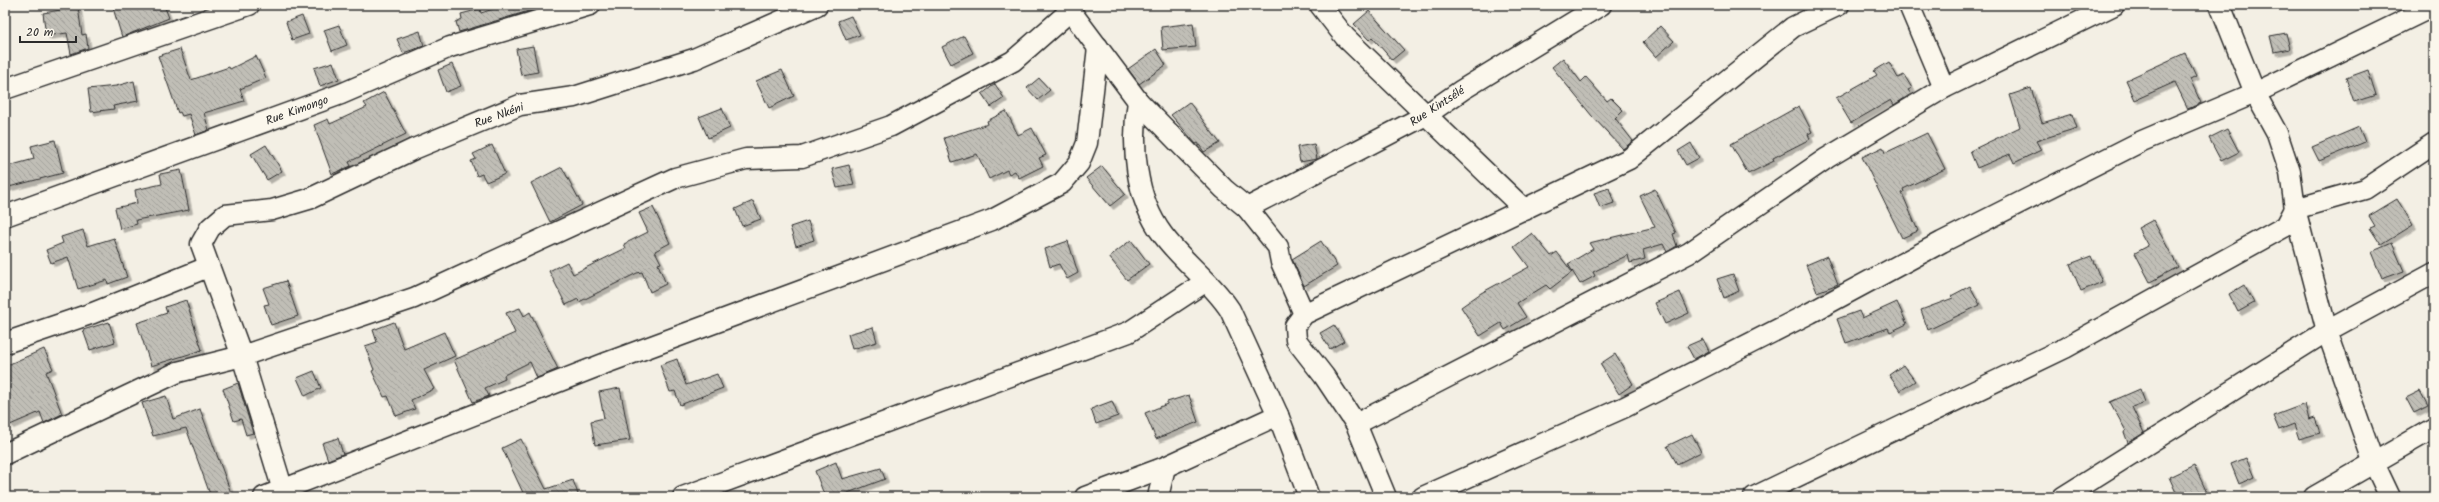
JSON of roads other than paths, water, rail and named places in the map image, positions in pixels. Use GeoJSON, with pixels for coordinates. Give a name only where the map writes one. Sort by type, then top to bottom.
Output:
{"type":"FeatureCollection","features":[{"type":"Feature","properties":{"kind":"street"},"geometry":{"type":"LineString","coordinates":[[5,89],[249,5]]}},
{"type":"Feature","properties":{"kind":"street","name":"Rue Kimongo"},"geometry":{"type":"LineString","coordinates":[[5,216],[342,94],[450,47],[590,5]]}},
{"type":"Feature","properties":{"kind":"street","name":"Rue Nkéni"},"geometry":{"type":"LineString","coordinates":[[208,266],[201,244],[210,228],[225,215],[272,210],[309,199],[414,149],[520,105],[574,97],[694,59],[817,5]]}},
{"type":"Feature","properties":{"kind":"street"},"geometry":{"type":"LineString","coordinates":[[1320,5],[1345,37],[1525,210]]}},
{"type":"Feature","properties":{"kind":"street","name":"Rue Kintsélé"},"geometry":{"type":"LineString","coordinates":[[1246,208],[1426,115],[1462,90],[1601,5]]}},
{"type":"Feature","properties":{"kind":"street"},"geometry":{"type":"LineString","coordinates":[[1386,497],[1356,424],[1296,340],[1295,326],[1304,314],[1525,210],[1545,197],[1629,159],[1793,27],[1839,5]]}},
{"type":"Feature","properties":{"kind":"street"},"geometry":{"type":"LineString","coordinates":[[1909,5],[1944,88]]}},
{"type":"Feature","properties":{"kind":"street"},"geometry":{"type":"LineString","coordinates":[[1356,424],[1689,253],[1827,158],[1944,88],[2114,5]]}},
{"type":"Feature","properties":{"kind":"street"},"geometry":{"type":"LineString","coordinates":[[2220,5],[2255,93],[2279,140],[2290,172],[2295,208],[2327,331],[2373,461],[2390,497]]}},
{"type":"Feature","properties":{"kind":"street"},"geometry":{"type":"LineString","coordinates":[[1423,497],[1625,407],[1810,313],[1942,242],[2142,141],[2255,93],[2434,6]]}},
{"type":"Feature","properties":{"kind":"street"},"geometry":{"type":"LineString","coordinates":[[5,454],[178,372],[242,356],[414,298],[675,178],[746,159],[802,157],[891,126],[1013,61],[1068,8],[1138,101],[1224,189],[1246,208],[1278,247],[1281,262],[1304,314]]}},
{"type":"Feature","properties":{"kind":"street"},"geometry":{"type":"LineString","coordinates":[[264,497],[284,493],[606,363],[992,220],[1062,183],[1079,163],[1087,143],[1098,47]]}},
{"type":"Feature","properties":{"kind":"street"},"geometry":{"type":"LineString","coordinates":[[1138,101],[1134,122],[1136,162],[1146,203],[1162,235],[1205,282],[1222,298],[1230,310],[1278,415],[1309,497]]}},
{"type":"Feature","properties":{"kind":"street"},"geometry":{"type":"LineString","coordinates":[[1754,497],[2066,348],[2286,226],[2295,208],[2365,190],[2434,143]]}},
{"type":"Feature","properties":{"kind":"street"},"geometry":{"type":"LineString","coordinates":[[5,343],[93,312],[208,266],[242,356],[284,493]]}},
{"type":"Feature","properties":{"kind":"street"},"geometry":{"type":"LineString","coordinates":[[2063,497],[2327,331],[2434,273]]}},
{"type":"Feature","properties":{"kind":"street"},"geometry":{"type":"LineString","coordinates":[[683,497],[1129,332],[1205,282]]}},
{"type":"Feature","properties":{"kind":"street"},"geometry":{"type":"LineString","coordinates":[[1085,497],[1165,467],[1278,415]]}},
{"type":"Feature","properties":{"kind":"street"},"geometry":{"type":"LineString","coordinates":[[2314,497],[2373,461],[2434,428]]}},
{"type":"Feature","properties":{"kind":"street"},"geometry":{"type":"LineString","coordinates":[[1158,497],[1165,467]]}}]}
